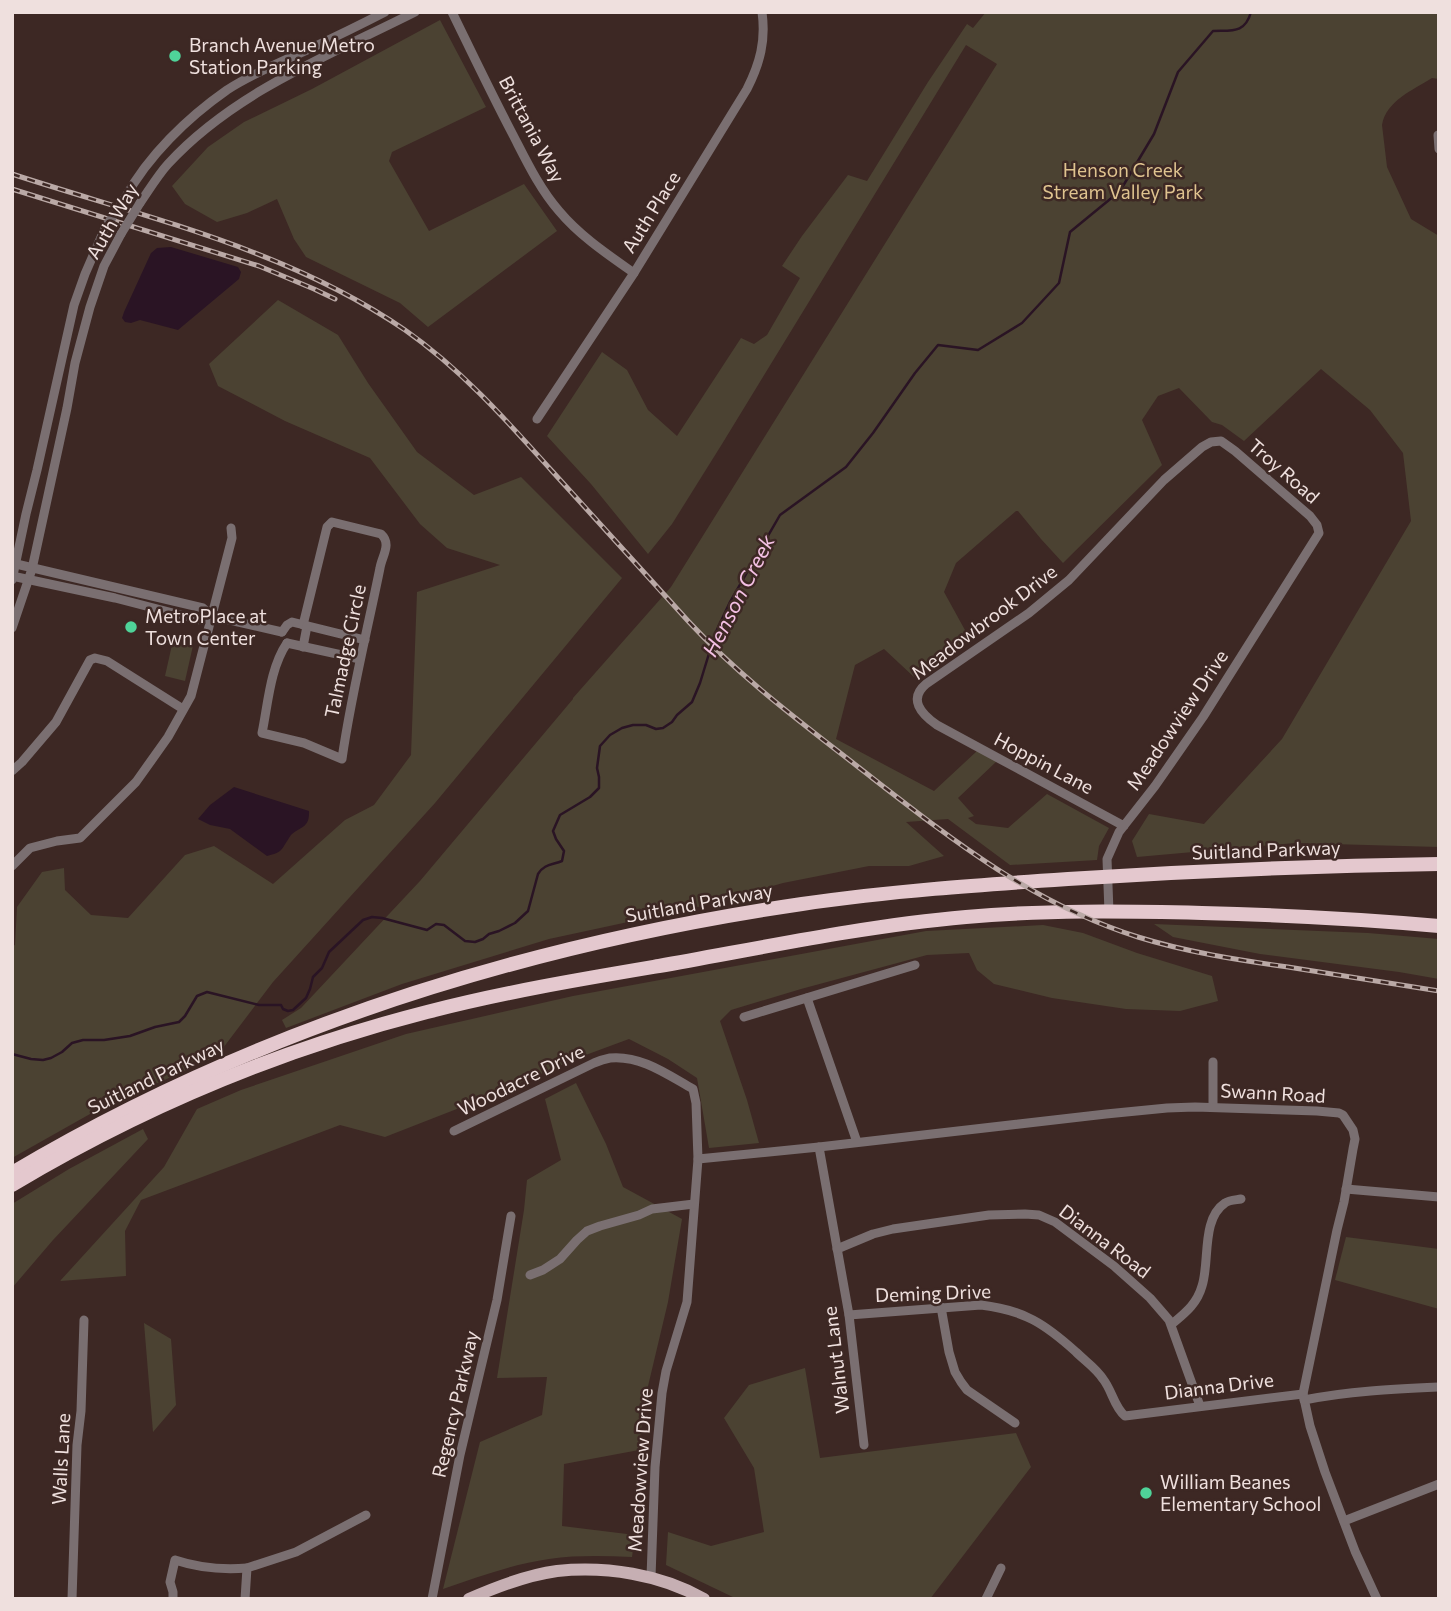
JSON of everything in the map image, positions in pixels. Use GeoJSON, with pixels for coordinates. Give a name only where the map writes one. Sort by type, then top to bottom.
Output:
{"type":"FeatureCollection","features":[{"type":"Feature","properties":{"kind":"highway","name":"Suitland Parkway"},"geometry":{"type":"LineString","coordinates":[[12,1173],[118,1115],[233,1060],[357,1012],[500,966],[663,928],[804,904],[930,889],[1223,870],[1439,864]]}},
{"type":"Feature","properties":{"kind":"highway","name":"Suitland Parkway"},"geometry":{"type":"LineString","coordinates":[[12,1185],[116,1129],[211,1085],[320,1044],[428,1012],[532,988],[882,927],[993,915],[1109,912],[1259,915],[1439,926]]}},
{"type":"Feature","properties":{"kind":"main road"},"geometry":{"type":"LineString","coordinates":[[469,1599],[516,1580],[555,1572],[594,1570],[651,1577],[704,1599]]}},
{"type":"Feature","properties":{"kind":"street","name":"Auth Way"},"geometry":{"type":"LineString","coordinates":[[13,577],[74,305],[106,228],[135,180],[199,112],[229,90],[385,12]]}},
{"type":"Feature","properties":{"kind":"street","name":"Auth Way"},"geometry":{"type":"LineString","coordinates":[[12,628],[32,569],[75,363],[90,307],[104,266],[140,203],[167,165],[193,139],[226,113],[262,90],[415,12]]}},
{"type":"Feature","properties":{"kind":"street","name":"Brittania Way"},"geometry":{"type":"LineString","coordinates":[[452,12],[531,170],[549,199],[578,231],[634,273]]}},
{"type":"Feature","properties":{"kind":"street","name":"Auth Place"},"geometry":{"type":"LineString","coordinates":[[537,419],[634,273],[756,71],[763,45],[762,12]]}},
{"type":"Feature","properties":{"kind":"street"},"geometry":{"type":"LineString","coordinates":[[1438,135],[1439,149]]}},
{"type":"Feature","properties":{"kind":"street","name":"Troy Road"},"geometry":{"type":"LineString","coordinates":[[1164,480],[1202,447],[1211,442],[1221,442],[1235,451],[1315,522],[1319,529],[1318,537],[1306,555]]}},
{"type":"Feature","properties":{"kind":"street","name":"Meadowbrook Drive"},"geometry":{"type":"LineString","coordinates":[[948,731],[924,714],[916,698],[919,690],[1029,613],[1069,580],[1164,480]]}},
{"type":"Feature","properties":{"kind":"street","name":"Talmadge Circle"},"geometry":{"type":"LineString","coordinates":[[287,643],[280,654],[275,671],[261,733],[304,743],[342,759],[360,659],[387,544],[382,534],[332,522],[327,527],[305,626]]}},
{"type":"Feature","properties":{"kind":"street"},"geometry":{"type":"LineString","coordinates":[[12,866],[30,848],[80,838],[136,782],[168,737],[191,696],[232,538],[231,528]]}},
{"type":"Feature","properties":{"kind":"street","name":"Meadowview Drive"},"geometry":{"type":"LineString","coordinates":[[1109,912],[1108,854],[1119,832],[1203,717],[1306,555]]}},
{"type":"Feature","properties":{"kind":"street"},"geometry":{"type":"LineString","coordinates":[[14,564],[203,608],[212,616],[282,632]]}},
{"type":"Feature","properties":{"kind":"street"},"geometry":{"type":"LineString","coordinates":[[13,577],[116,598],[200,620],[212,616]]}},
{"type":"Feature","properties":{"kind":"street"},"geometry":{"type":"LineString","coordinates":[[141,605],[142,594]]}},
{"type":"Feature","properties":{"kind":"street"},"geometry":{"type":"LineString","coordinates":[[282,632],[292,622],[365,640]]}},
{"type":"Feature","properties":{"kind":"street"},"geometry":{"type":"LineString","coordinates":[[303,647],[305,626]]}},
{"type":"Feature","properties":{"kind":"street"},"geometry":{"type":"LineString","coordinates":[[282,632],[287,643],[360,659]]}},
{"type":"Feature","properties":{"kind":"street"},"geometry":{"type":"LineString","coordinates":[[12,771],[56,722],[90,660],[95,658],[107,662],[183,709]]}},
{"type":"Feature","properties":{"kind":"street","name":"Hoppin Lane"},"geometry":{"type":"LineString","coordinates":[[948,731],[1124,826]]}},
{"type":"Feature","properties":{"kind":"street"},"geometry":{"type":"LineString","coordinates":[[744,1017],[915,965]]}},
{"type":"Feature","properties":{"kind":"street"},"geometry":{"type":"LineString","coordinates":[[807,998],[857,1142]]}},
{"type":"Feature","properties":{"kind":"street","name":"Woodacre Drive"},"geometry":{"type":"LineString","coordinates":[[454,1131],[594,1063],[610,1058],[635,1060],[651,1065],[693,1088],[698,1159]]}},
{"type":"Feature","properties":{"kind":"street"},"geometry":{"type":"LineString","coordinates":[[1213,1062],[1213,1107]]}},
{"type":"Feature","properties":{"kind":"street","name":"Swann Road"},"geometry":{"type":"LineString","coordinates":[[698,1159],[1167,1108],[1317,1111],[1343,1115],[1353,1130],[1355,1139],[1304,1397],[1310,1426],[1344,1521],[1377,1599]]}},
{"type":"Feature","properties":{"kind":"street","name":"Walnut Lane"},"geometry":{"type":"LineString","coordinates":[[819,1147],[849,1315],[864,1446]]}},
{"type":"Feature","properties":{"kind":"street","name":"Meadowview Drive"},"geometry":{"type":"LineString","coordinates":[[651,1577],[655,1467],[662,1393],[687,1302],[698,1159]]}},
{"type":"Feature","properties":{"kind":"street"},"geometry":{"type":"LineString","coordinates":[[1346,1189],[1439,1197]]}},
{"type":"Feature","properties":{"kind":"street"},"geometry":{"type":"LineString","coordinates":[[1172,1324],[1194,1305],[1203,1285],[1206,1248],[1216,1211],[1227,1201],[1241,1199]]}},
{"type":"Feature","properties":{"kind":"street"},"geometry":{"type":"LineString","coordinates":[[530,1275],[560,1259],[587,1231],[652,1209],[694,1204]]}},
{"type":"Feature","properties":{"kind":"street","name":"Dianna Road"},"geometry":{"type":"LineString","coordinates":[[837,1249],[893,1228],[989,1215],[1040,1215],[1055,1222],[1114,1266],[1150,1298],[1172,1324],[1200,1406]]}},
{"type":"Feature","properties":{"kind":"street","name":"Regency Parkway"},"geometry":{"type":"LineString","coordinates":[[432,1599],[460,1455],[497,1300],[510,1216]]}},
{"type":"Feature","properties":{"kind":"street"},"geometry":{"type":"LineString","coordinates":[[941,1307],[949,1352],[961,1382],[967,1391],[1015,1423]]}},
{"type":"Feature","properties":{"kind":"street","name":"Deming Drive"},"geometry":{"type":"LineString","coordinates":[[849,1315],[941,1307],[999,1307],[1034,1319],[1063,1340],[1102,1377],[1122,1415],[1139,1414]]}},
{"type":"Feature","properties":{"kind":"street","name":"Walls Lane"},"geometry":{"type":"LineString","coordinates":[[72,1599],[84,1320]]}},
{"type":"Feature","properties":{"kind":"street","name":"Dianna Drive"},"geometry":{"type":"LineString","coordinates":[[1139,1414],[1200,1406],[1439,1387]]}},
{"type":"Feature","properties":{"kind":"street"},"geometry":{"type":"LineString","coordinates":[[1344,1521],[1439,1484]]}},
{"type":"Feature","properties":{"kind":"street"},"geometry":{"type":"LineString","coordinates":[[173,1599],[170,1582],[175,1560],[206,1568],[247,1568],[296,1552],[366,1516]]}},
{"type":"Feature","properties":{"kind":"street"},"geometry":{"type":"LineString","coordinates":[[245,1599],[247,1568]]}},
{"type":"Feature","properties":{"kind":"street"},"geometry":{"type":"LineString","coordinates":[[986,1599],[1001,1568]]}},
{"type":"Feature","properties":{"kind":"green space","name":"Henson Creek Stream Valley Park"},"geometry":{"type":"Polygon","coordinates":[[[986,12],[1439,12],[1439,79],[1432,78],[1401,97],[1389,109],[1382,125],[1387,167],[1411,219],[1439,236],[1439,847],[1295,843],[1137,857],[1132,841],[1149,814],[1204,824],[1282,739],[1411,521],[1403,453],[1370,410],[1321,369],[1244,441],[1222,425],[1212,422],[1179,388],[1158,396],[1142,420],[1162,465],[1063,563],[1016,511],[956,563],[944,592],[971,641],[925,673],[922,671],[914,677],[884,649],[855,665],[836,739],[934,791],[977,751],[997,761],[958,798],[974,816],[968,818],[976,824],[1008,828],[1047,794],[1109,828],[1099,846],[1097,860],[1010,865],[948,819],[906,822],[944,856],[909,866],[869,866],[783,883],[707,905],[549,939],[402,984],[286,1028],[282,1020],[301,1008],[420,881],[573,698],[671,587],[997,64],[966,45],[722,444],[672,524],[648,554],[591,484],[547,436],[602,352],[627,370],[648,410],[677,436],[741,338],[754,344],[767,335],[800,278],[782,266],[802,236],[848,175],[867,181],[967,24],[973,28],[986,12]]]}},
{"type":"Feature","properties":{"kind":"green space"},"geometry":{"type":"Polygon","coordinates":[[[440,20],[486,107],[392,152],[389,161],[429,231],[524,184],[557,231],[428,327],[400,303],[306,257],[294,239],[277,199],[247,213],[217,222],[185,204],[172,186],[208,147],[244,122],[312,89],[440,20]]]}},
{"type":"Feature","properties":{"kind":"green space"},"geometry":{"type":"Polygon","coordinates":[[[278,300],[338,335],[417,452],[474,495],[521,477],[622,578],[435,803],[273,982],[217,1056],[90,1114],[12,1158],[12,946],[15,945],[17,907],[42,872],[64,868],[65,890],[91,915],[128,918],[185,855],[214,846],[273,884],[345,820],[374,805],[411,755],[417,592],[500,565],[447,548],[420,524],[370,458],[285,421],[218,386],[209,364],[278,300]]]}},
{"type":"Feature","properties":{"kind":"green space"},"geometry":{"type":"Polygon","coordinates":[[[174,636],[194,641],[185,681],[165,676],[174,636]]]}},
{"type":"Feature","properties":{"kind":"green space"},"geometry":{"type":"Polygon","coordinates":[[[1154,924],[1368,933],[1439,939],[1439,979],[1260,954],[1173,937],[1154,924]]]}},
{"type":"Feature","properties":{"kind":"green space"},"geometry":{"type":"Polygon","coordinates":[[[1043,925],[1083,933],[1212,976],[1218,1001],[1180,1011],[1126,1009],[1052,998],[994,984],[977,970],[969,953],[927,955],[731,1010],[720,1021],[759,1143],[709,1148],[697,1078],[629,1039],[385,1137],[340,1125],[141,1200],[125,1231],[126,1276],[60,1281],[164,1167],[197,1109],[241,1090],[406,1034],[573,996],[926,931],[1043,925]]]}},
{"type":"Feature","properties":{"kind":"green space"},"geometry":{"type":"Polygon","coordinates":[[[576,1083],[606,1144],[623,1187],[682,1219],[668,1302],[644,1403],[639,1450],[564,1464],[562,1526],[635,1535],[632,1557],[580,1556],[536,1561],[443,1589],[480,1442],[542,1415],[547,1377],[497,1378],[527,1180],[561,1160],[545,1099],[576,1083]]]}},
{"type":"Feature","properties":{"kind":"green space"},"geometry":{"type":"Polygon","coordinates":[[[143,1129],[148,1139],[12,1288],[12,1204],[143,1129]]]}},
{"type":"Feature","properties":{"kind":"green space"},"geometry":{"type":"Polygon","coordinates":[[[1346,1237],[1439,1249],[1439,1309],[1335,1280],[1346,1237]]]}},
{"type":"Feature","properties":{"kind":"green space"},"geometry":{"type":"Polygon","coordinates":[[[144,1323],[171,1339],[176,1405],[153,1432],[144,1323]]]}},
{"type":"Feature","properties":{"kind":"green space"},"geometry":{"type":"Polygon","coordinates":[[[805,1368],[820,1458],[1016,1433],[1031,1467],[930,1599],[737,1599],[666,1565],[668,1532],[711,1546],[764,1532],[754,1468],[724,1418],[749,1385],[805,1368]]]}},
{"type":"Feature","properties":{"kind":"shaded area"},"geometry":{"type":"Polygon","coordinates":[[[171,247],[238,267],[241,272],[239,279],[178,330],[140,320],[125,322],[122,318],[124,312],[151,253],[157,248],[171,247]]]}},
{"type":"Feature","properties":{"kind":"shaded area"},"geometry":{"type":"Polygon","coordinates":[[[234,787],[309,811],[307,822],[292,834],[281,850],[267,856],[230,829],[210,825],[198,819],[210,805],[234,787]]]}},
{"type":"Feature","properties":{"kind":"waterway","name":"Henson Creek"},"geometry":{"type":"LineString","coordinates":[[12,1054],[43,1060],[62,1052],[72,1043],[130,1036],[179,1022],[197,996],[207,992],[259,1005],[281,1005],[283,1009],[293,1010],[306,998],[313,977],[322,968],[329,952],[363,920],[372,917],[427,930],[436,924],[444,925],[465,941],[475,942],[515,923],[528,911],[540,871],[562,861],[564,851],[553,831],[560,815],[590,797],[599,788],[597,768],[600,746],[610,735],[622,728],[633,725],[663,728],[692,702],[715,634],[730,602],[780,515],[846,467],[938,345],[978,350],[1022,323],[1059,283],[1070,232],[1120,191],[1154,134],[1178,72],[1213,31],[1237,29],[1245,24],[1251,12]]}},
{"type":"Feature","properties":{"kind":"railway"},"geometry":{"type":"LineString","coordinates":[[12,174],[165,221],[264,257],[360,302],[405,330],[445,361],[483,396],[689,622],[728,661],[923,817],[1024,886],[1098,922],[1175,947],[1439,991]]}},
{"type":"Feature","properties":{"kind":"railway"},"geometry":{"type":"LineString","coordinates":[[12,189],[259,266],[335,299]]}},
{"type":"Feature","properties":{"kind":"place","name":"Branch Avenue Metro Station Parking"},"geometry":{"type":"Point","coordinates":[175,56]}},
{"type":"Feature","properties":{"kind":"place","name":"MetroPlace at Town Center"},"geometry":{"type":"Point","coordinates":[131,627]}},
{"type":"Feature","properties":{"kind":"place","name":"William Beanes Elementary School"},"geometry":{"type":"Point","coordinates":[1146,1493]}}]}
